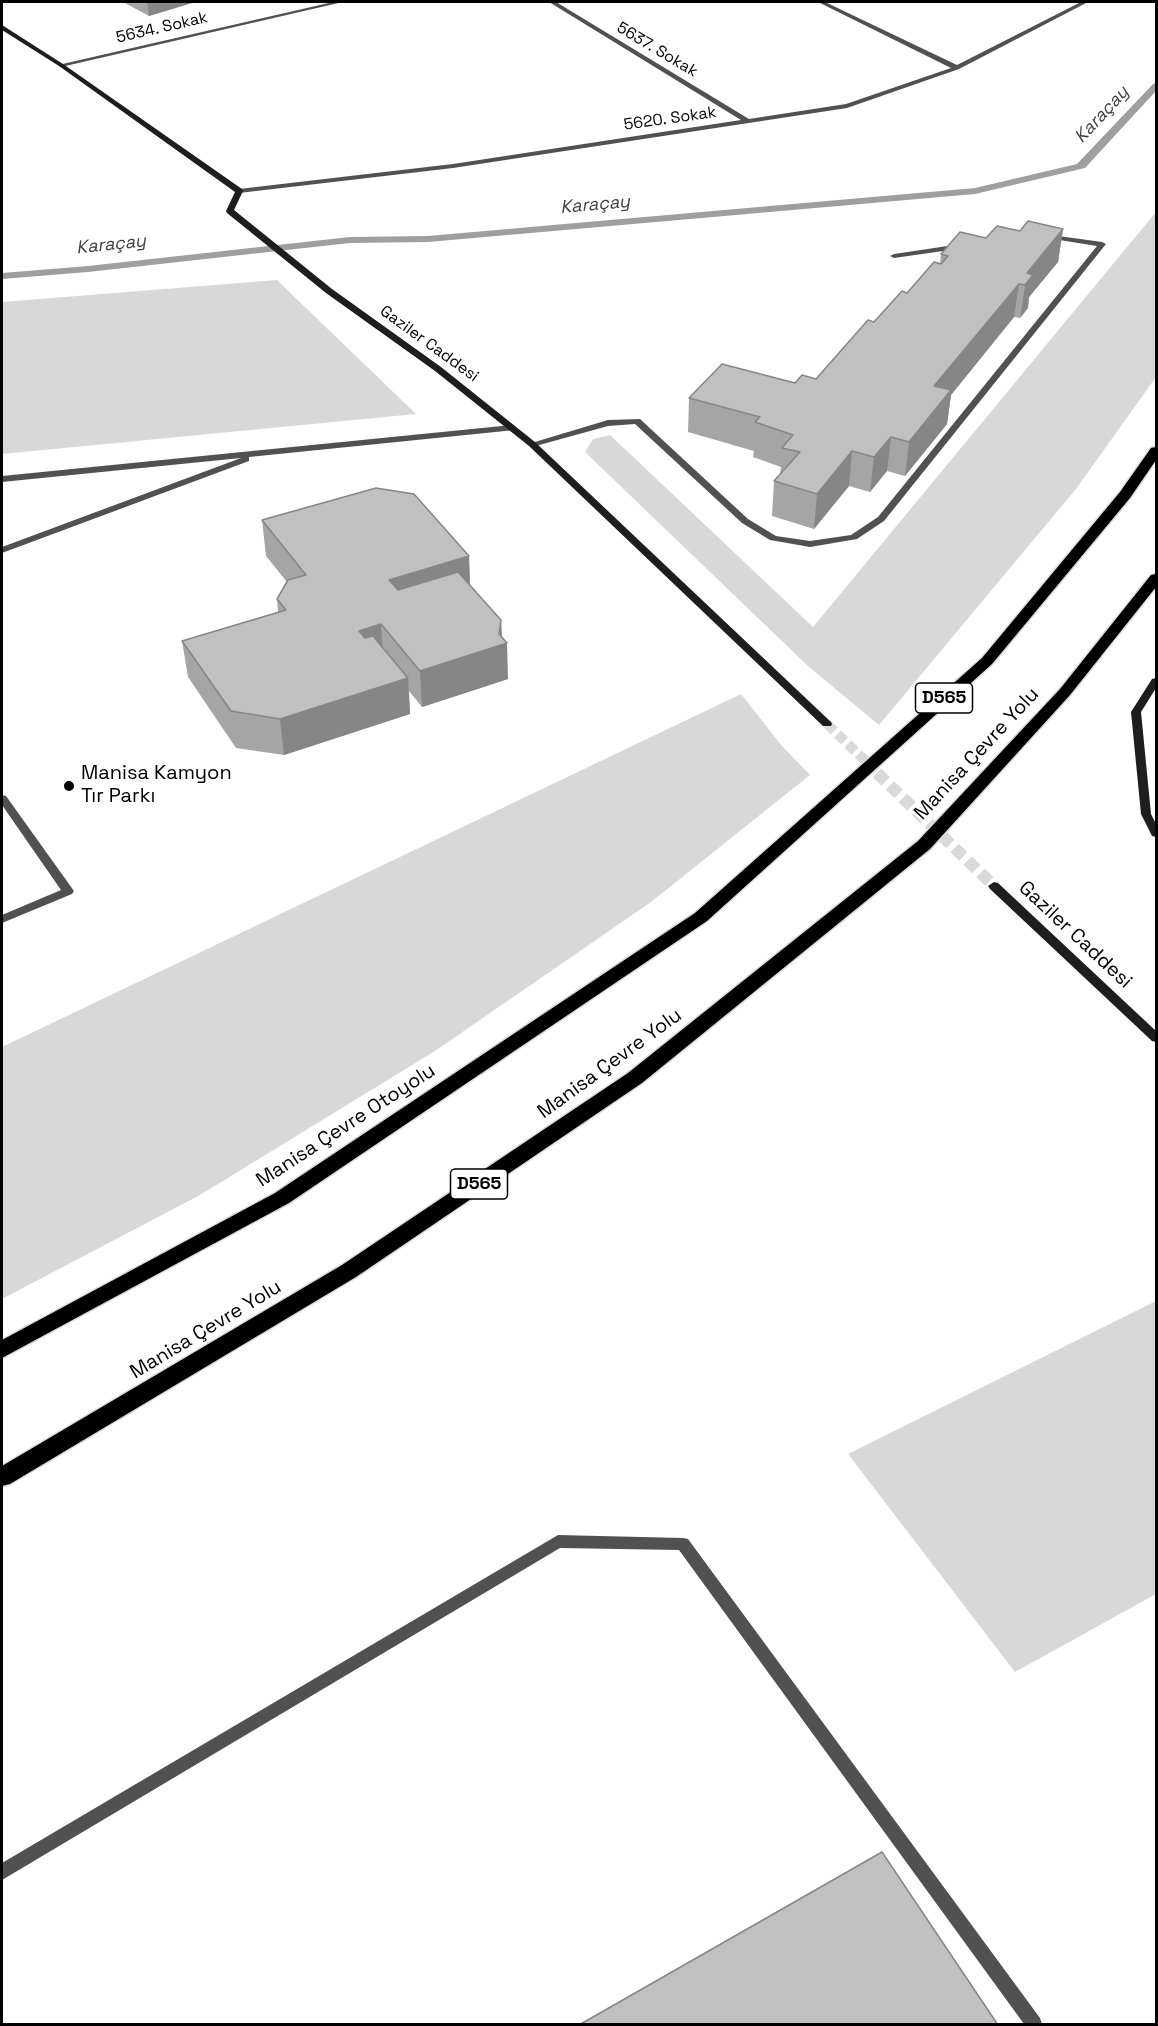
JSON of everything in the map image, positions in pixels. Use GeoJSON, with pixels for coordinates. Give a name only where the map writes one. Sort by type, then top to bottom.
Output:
{"type":"FeatureCollection","features":[{"type":"Feature","properties":{"kind":"highway","name":"Manisa Çevre Otoyolu"},"geometry":{"type":"LineString","coordinates":[[2,1350],[282,1198],[701,916],[987,661],[1125,495],[1156,450]]}},
{"type":"Feature","properties":{"kind":"highway","name":"Manisa Çevre Yolu"},"geometry":{"type":"LineString","coordinates":[[2,1477],[349,1271],[635,1078],[924,845],[1065,692],[1156,578]]}},
{"type":"Feature","properties":{"kind":"street","name":"5634. Sokak"},"geometry":{"type":"LineString","coordinates":[[61,65],[340,2]]}},
{"type":"Feature","properties":{"kind":"street","name":"5637. Sokak"},"geometry":{"type":"LineString","coordinates":[[552,2],[748,121]]}},
{"type":"Feature","properties":{"kind":"street"},"geometry":{"type":"LineString","coordinates":[[821,2],[957,68]]}},
{"type":"Feature","properties":{"kind":"street","name":"5620. Sokak"},"geometry":{"type":"LineString","coordinates":[[239,191],[453,165],[847,106],[957,68],[1085,2]]}},
{"type":"Feature","properties":{"kind":"street"},"geometry":{"type":"LineString","coordinates":[[2,27],[61,65],[239,191]]}},
{"type":"Feature","properties":{"kind":"street","name":"Gaziler Caddesi"},"geometry":{"type":"LineString","coordinates":[[239,191],[230,211],[329,291],[438,369],[532,444],[827,724]]}},
{"type":"Feature","properties":{"kind":"street"},"geometry":{"type":"LineString","coordinates":[[532,444],[608,423],[637,421],[745,521],[773,538],[810,544],[854,537],[881,519],[1102,244],[1051,236],[1039,237]]}},
{"type":"Feature","properties":{"kind":"street"},"geometry":{"type":"LineString","coordinates":[[894,256],[971,244]]}},
{"type":"Feature","properties":{"kind":"street"},"geometry":{"type":"LineString","coordinates":[[2,479],[512,428]]}},
{"type":"Feature","properties":{"kind":"street"},"geometry":{"type":"LineString","coordinates":[[2,550],[264,452]]}},
{"type":"Feature","properties":{"kind":"street"},"geometry":{"type":"LineString","coordinates":[[1156,681],[1136,712],[1146,814],[1156,833]]}},
{"type":"Feature","properties":{"kind":"street"},"geometry":{"type":"LineString","coordinates":[[2,798],[68,891],[2,919]]}},
{"type":"Feature","properties":{"kind":"street","name":"Gaziler Caddesi"},"geometry":{"type":"LineString","coordinates":[[994,886],[1156,1038]]}},
{"type":"Feature","properties":{"kind":"street"},"geometry":{"type":"LineString","coordinates":[[2,1872],[558,1541],[683,1544],[1034,2025]]}},
{"type":"Feature","properties":{"kind":"shaded area"},"geometry":{"type":"Polygon","coordinates":[[[1156,212],[1156,377],[1076,489],[879,725],[809,667],[585,452],[593,439],[610,435],[813,627],[1156,212]]]}},
{"type":"Feature","properties":{"kind":"shaded area"},"geometry":{"type":"Polygon","coordinates":[[[277,280],[416,414],[2,454],[2,302],[277,280]]]}},
{"type":"Feature","properties":{"kind":"shaded area"},"geometry":{"type":"Polygon","coordinates":[[[741,694],[782,746],[810,775],[651,902],[435,1051],[200,1195],[2,1299],[2,1047],[741,694]]]}},
{"type":"Feature","properties":{"kind":"shaded area"},"geometry":{"type":"Polygon","coordinates":[[[1156,1301],[1156,1594],[1015,1672],[848,1454],[1156,1301]]]}},
{"type":"Feature","properties":{"kind":"building"},"geometry":{"type":"Polygon","coordinates":[[[1028,221],[1063,229],[1027,273],[1033,275],[1025,285],[1019,284],[934,386],[951,390],[909,442],[891,437],[874,457],[852,451],[817,494],[774,481],[800,452],[782,448],[793,435],[755,422],[760,417],[689,398],[722,364],[795,383],[802,375],[816,379],[868,320],[874,322],[902,291],[907,293],[934,262],[941,264],[948,256],[941,254],[960,232],[986,238],[997,226],[1020,231],[1028,221]]]}},
{"type":"Feature","properties":{"kind":"building"},"geometry":{"type":"Polygon","coordinates":[[[376,488],[414,494],[469,556],[389,580],[398,590],[458,572],[501,620],[499,634],[507,643],[420,671],[381,624],[359,631],[365,638],[373,636],[408,678],[280,719],[231,711],[182,641],[286,610],[277,599],[288,580],[306,575],[262,520],[376,488]]]}},
{"type":"Feature","properties":{"kind":"building"},"geometry":{"type":"Polygon","coordinates":[[[882,1852],[998,2025],[579,2025],[882,1852]]]}},
{"type":"Feature","properties":{"kind":"waterway","name":"Karaçay"},"geometry":{"type":"LineString","coordinates":[[2,276],[88,269],[350,240],[428,239],[975,191],[1081,166],[1156,86]]}},
{"type":"Feature","properties":{"kind":"tunnel"},"geometry":{"type":"LineString","coordinates":[[827,724],[879,774]]}},
{"type":"Feature","properties":{"kind":"tunnel"},"geometry":{"type":"LineString","coordinates":[[877,773],[994,886]]}},
{"type":"Feature","properties":{"kind":"place","name":"Manisa Kamyon Tır Parkı"},"geometry":{"type":"Point","coordinates":[69,786]}}]}
